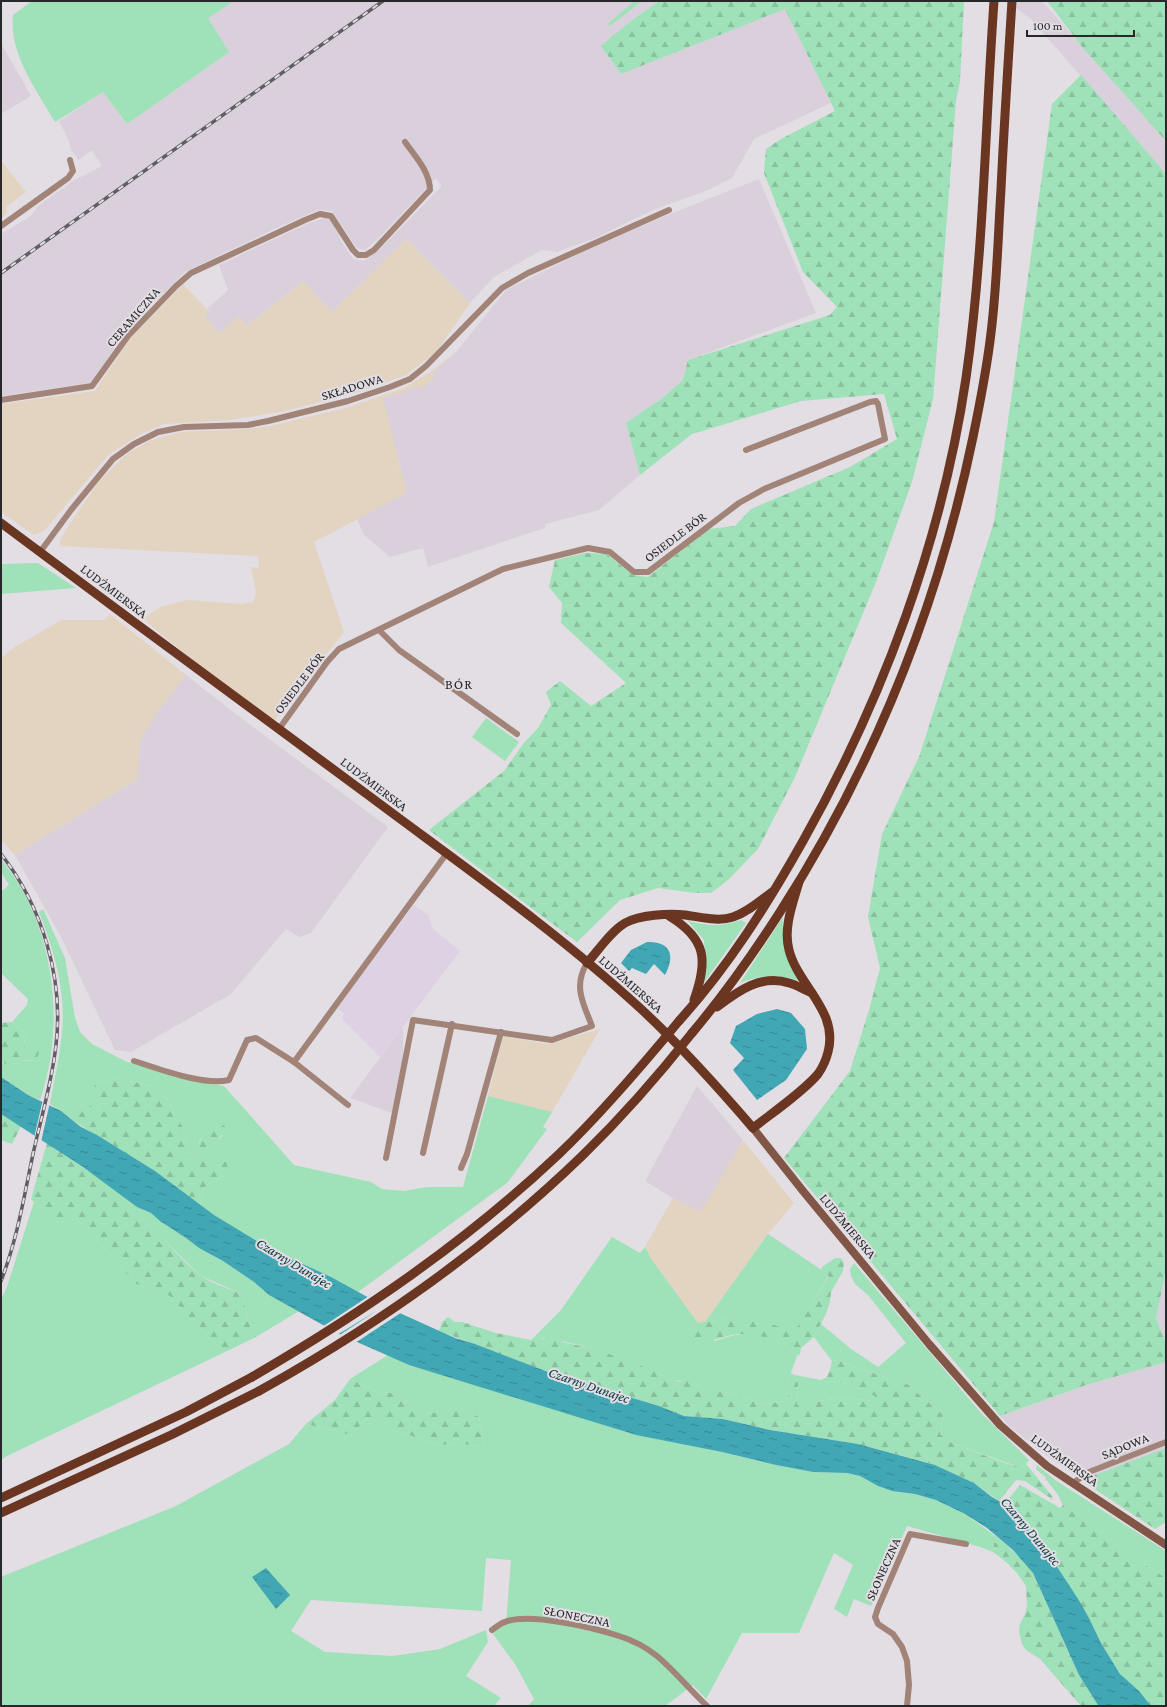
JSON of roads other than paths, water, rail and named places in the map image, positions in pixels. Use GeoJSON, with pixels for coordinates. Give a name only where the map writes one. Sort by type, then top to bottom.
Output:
{"type":"FeatureCollection","features":[{"type":"Feature","properties":{"kind":"main road"},"geometry":{"type":"LineString","coordinates":[[1,1498],[192,1409],[252,1377],[363,1310],[429,1263],[490,1215],[559,1153],[591,1122],[630,1080],[725,965],[776,889],[822,808],[845,761],[882,676],[921,569],[945,485],[966,378],[978,283],[994,1]]}},
{"type":"Feature","properties":{"kind":"main road"},"geometry":{"type":"LineString","coordinates":[[1,1513],[171,1435],[259,1391],[314,1359],[382,1316],[446,1271],[533,1200],[582,1155],[652,1082],[707,1016],[756,949],[799,882],[846,799],[886,712],[923,618],[953,521],[976,422],[991,335],[1012,1]]}},
{"type":"Feature","properties":{"kind":"main road","name":"LUDŹMIERSKA"},"geometry":{"type":"LineString","coordinates":[[1,523],[447,853],[588,963],[664,1031],[710,1079],[753,1128],[803,1191],[986,1411],[1018,1442],[1047,1466],[1166,1545]]}},
{"type":"Feature","properties":{"kind":"main road"},"geometry":{"type":"LineString","coordinates":[[753,1128],[811,1081],[823,1065],[829,1047],[828,1027],[824,1014],[792,959],[788,949],[787,934],[789,917],[799,882]]}},
{"type":"Feature","properties":{"kind":"main road"},"geometry":{"type":"LineString","coordinates":[[588,963],[616,930],[624,924],[640,917],[681,915],[716,919],[733,917],[745,912],[776,889]]}},
{"type":"Feature","properties":{"kind":"main road"},"geometry":{"type":"LineString","coordinates":[[669,916],[692,932],[702,952],[702,972],[700,984],[691,1007]]}},
{"type":"Feature","properties":{"kind":"main road"},"geometry":{"type":"LineString","coordinates":[[707,1016],[736,992],[745,987],[764,981],[788,982],[812,993]]}},
{"type":"Feature","properties":{"kind":"street","name":"CERAMICZNA"},"geometry":{"type":"LineString","coordinates":[[1,400],[92,386],[128,336],[176,286],[191,273],[259,240],[320,214],[331,216],[353,250],[358,255],[366,255],[374,250],[430,190],[430,182],[424,169],[405,142]]}},
{"type":"Feature","properties":{"kind":"street"},"geometry":{"type":"LineString","coordinates":[[1,226],[68,178],[73,171],[70,160]]}},
{"type":"Feature","properties":{"kind":"street","name":"SKŁADOWA"},"geometry":{"type":"LineString","coordinates":[[40,552],[71,510],[113,459],[134,444],[158,432],[184,427],[248,425],[348,401],[406,380],[426,366],[502,288],[528,273],[669,210]]}},
{"type":"Feature","properties":{"kind":"street","name":"OSIEDLE BÓR"},"geometry":{"type":"LineString","coordinates":[[279,729],[327,662],[339,650],[503,569],[588,548],[610,552],[634,572],[648,572],[739,503],[751,496],[804,471],[885,439],[878,404],[876,402],[870,402],[746,450]]}},
{"type":"Feature","properties":{"kind":"street"},"geometry":{"type":"LineString","coordinates":[[379,630],[399,650],[517,734]]}},
{"type":"Feature","properties":{"kind":"street"},"geometry":{"type":"LineString","coordinates":[[294,1062],[447,853]]}},
{"type":"Feature","properties":{"kind":"street"},"geometry":{"type":"LineString","coordinates":[[386,1158],[413,1020],[452,1024],[552,1040],[592,1026],[584,1006],[580,982],[582,972],[588,963]]}},
{"type":"Feature","properties":{"kind":"street"},"geometry":{"type":"LineString","coordinates":[[423,1153],[452,1024]]}},
{"type":"Feature","properties":{"kind":"street"},"geometry":{"type":"LineString","coordinates":[[461,1168],[467,1154],[501,1032]]}},
{"type":"Feature","properties":{"kind":"street"},"geometry":{"type":"LineString","coordinates":[[134,1061],[176,1075],[220,1082],[229,1080],[247,1040],[256,1038],[294,1062],[348,1105]]}},
{"type":"Feature","properties":{"kind":"street","name":"SĄDOWA"},"geometry":{"type":"LineString","coordinates":[[1073,1483],[1089,1472],[1166,1442]]}},
{"type":"Feature","properties":{"kind":"street","name":"SŁONECZNA"},"geometry":{"type":"LineString","coordinates":[[907,1706],[909,1684],[906,1661],[902,1647],[892,1634],[878,1624],[875,1617],[878,1608],[910,1534],[966,1544]]}},
{"type":"Feature","properties":{"kind":"street","name":"SŁONECZNA"},"geometry":{"type":"LineString","coordinates":[[492,1630],[505,1621],[526,1619],[558,1622],[594,1628],[621,1636],[635,1642],[656,1656],[707,1706]]}},
{"type":"Feature","properties":{"kind":"water"},"geometry":{"type":"Polygon","coordinates":[[[647,942],[661,944],[669,951],[670,961],[665,975],[654,964],[646,974],[632,968],[629,971],[621,963],[631,950],[647,942]]]}},
{"type":"Feature","properties":{"kind":"water"},"geometry":{"type":"Polygon","coordinates":[[[777,1009],[791,1013],[805,1029],[807,1049],[786,1080],[757,1100],[733,1070],[744,1058],[730,1043],[736,1026],[757,1014],[777,1009]]]}},
{"type":"Feature","properties":{"kind":"water","name":"Czarny Dunajec"},"geometry":{"type":"Polygon","coordinates":[[[1,1077],[28,1095],[61,1111],[81,1127],[97,1135],[155,1171],[214,1215],[270,1249],[331,1277],[382,1305],[455,1338],[475,1344],[556,1375],[659,1406],[684,1416],[723,1419],[770,1430],[858,1444],[935,1465],[974,1483],[1004,1504],[1019,1518],[1038,1540],[1080,1602],[1101,1643],[1120,1674],[1139,1691],[1151,1706],[1098,1705],[1079,1675],[1033,1573],[1013,1550],[987,1528],[965,1514],[936,1500],[915,1494],[892,1491],[878,1486],[860,1476],[847,1473],[813,1472],[636,1435],[409,1365],[339,1334],[269,1295],[254,1282],[223,1261],[199,1248],[151,1213],[137,1207],[83,1167],[1,1114],[1,1077]]]}},
{"type":"Feature","properties":{"kind":"water"},"geometry":{"type":"Polygon","coordinates":[[[266,1568],[290,1595],[276,1609],[252,1577],[266,1568]]]}},
{"type":"Feature","properties":{"kind":"railway"},"geometry":{"type":"LineString","coordinates":[[1,273],[383,1]]}},
{"type":"Feature","properties":{"kind":"railway"},"geometry":{"type":"LineString","coordinates":[[1,854],[28,896],[39,920],[53,969],[57,994],[58,1020],[56,1045],[49,1086],[16,1234],[1,1281]]}},
{"type":"Feature","properties":{"kind":"district","name":"BÓR"},"geometry":{"type":"Point","coordinates":[459,684]}}]}
